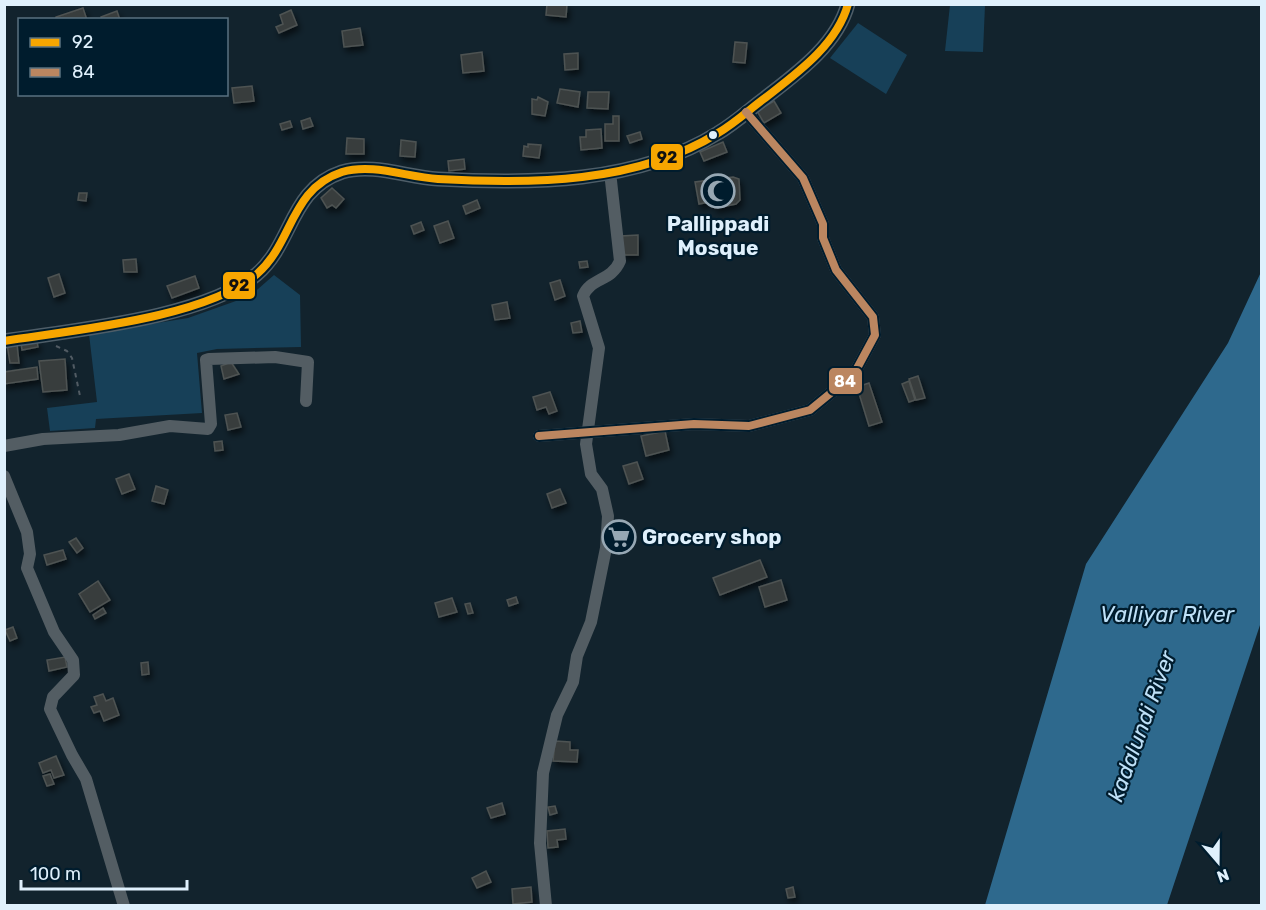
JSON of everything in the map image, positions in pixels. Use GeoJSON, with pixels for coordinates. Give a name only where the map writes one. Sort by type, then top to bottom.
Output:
{"type":"FeatureCollection","features":[{"type":"Feature","properties":{"kind":"main road"},"geometry":{"type":"LineString","coordinates":[[4,341],[186,309],[243,285],[272,257],[305,196],[322,180],[342,172],[373,169],[435,179],[513,181],[566,179],[610,172],[654,161],[690,147],[718,133],[804,69],[832,34],[848,4]]}},
{"type":"Feature","properties":{"kind":"street"},"geometry":{"type":"LineString","coordinates":[[539,436],[694,424],[749,426],[810,410],[854,374],[875,335],[873,317],[836,270],[823,238],[822,224],[802,178],[746,112]]}},
{"type":"Feature","properties":{"kind":"street"},"geometry":{"type":"LineString","coordinates":[[546,906],[540,843],[543,773],[557,716],[573,682],[577,656],[591,622],[606,548],[606,507],[602,489],[591,474],[586,444],[599,348],[583,296],[586,289],[615,271],[620,261],[610,172]]}},
{"type":"Feature","properties":{"kind":"street"},"geometry":{"type":"LineString","coordinates":[[4,446],[43,439],[118,435],[170,426],[208,429],[211,424],[206,376],[208,359],[275,357],[308,362],[306,401]]}},
{"type":"Feature","properties":{"kind":"street"},"geometry":{"type":"LineString","coordinates":[[4,476],[27,532],[30,554],[27,568],[34,587],[54,632],[73,660],[74,675],[53,697],[50,709],[86,779],[124,906]]}},
{"type":"Feature","properties":{"kind":"path"},"geometry":{"type":"LineString","coordinates":[[48,334],[52,335],[56,348],[67,351],[72,358],[80,396]]}},
{"type":"Feature","properties":{"kind":"shaded area"},"geometry":{"type":"Polygon","coordinates":[[[950,5],[985,5],[983,52],[945,51],[950,5]]]}},
{"type":"Feature","properties":{"kind":"shaded area"},"geometry":{"type":"Polygon","coordinates":[[[858,23],[907,55],[886,94],[830,58],[858,23]]]}},
{"type":"Feature","properties":{"kind":"shaded area"},"geometry":{"type":"Polygon","coordinates":[[[274,275],[300,295],[301,347],[217,349],[197,353],[202,413],[96,419],[95,428],[50,431],[47,408],[97,402],[89,334],[188,318],[250,296],[274,275]]]}},
{"type":"Feature","properties":{"kind":"water","name":"Valliyar River"},"geometry":{"type":"Polygon","coordinates":[[[1261,272],[1261,622],[1167,905],[985,905],[1086,564],[1228,343],[1261,272]]]}},
{"type":"Feature","properties":{"kind":"building"},"geometry":{"type":"Polygon","coordinates":[[[547,4],[567,5],[566,17],[546,15],[547,4]]]}},
{"type":"Feature","properties":{"kind":"building"},"geometry":{"type":"Polygon","coordinates":[[[83,8],[86,18],[56,18],[83,8]]]}},
{"type":"Feature","properties":{"kind":"building"},"geometry":{"type":"Polygon","coordinates":[[[291,10],[297,25],[279,33],[276,27],[283,24],[280,15],[291,10]]]}},
{"type":"Feature","properties":{"kind":"building"},"geometry":{"type":"Polygon","coordinates":[[[117,11],[119,18],[101,18],[117,11]]]}},
{"type":"Feature","properties":{"kind":"building"},"geometry":{"type":"Polygon","coordinates":[[[360,28],[363,45],[344,47],[342,31],[360,28]]]}},
{"type":"Feature","properties":{"kind":"building"},"geometry":{"type":"Polygon","coordinates":[[[735,42],[747,43],[745,63],[733,62],[735,42]]]}},
{"type":"Feature","properties":{"kind":"building"},"geometry":{"type":"Polygon","coordinates":[[[482,52],[484,71],[463,73],[461,55],[482,52]]]}},
{"type":"Feature","properties":{"kind":"building"},"geometry":{"type":"Polygon","coordinates":[[[578,53],[578,69],[565,70],[564,54],[578,53]]]}},
{"type":"Feature","properties":{"kind":"building"},"geometry":{"type":"Polygon","coordinates":[[[252,86],[254,101],[234,103],[232,88],[252,86]]]}},
{"type":"Feature","properties":{"kind":"building"},"geometry":{"type":"Polygon","coordinates":[[[560,89],[580,92],[578,107],[557,103],[560,89]]]}},
{"type":"Feature","properties":{"kind":"building"},"geometry":{"type":"Polygon","coordinates":[[[588,92],[609,92],[608,109],[587,108],[588,92]]]}},
{"type":"Feature","properties":{"kind":"building"},"geometry":{"type":"Polygon","coordinates":[[[538,97],[548,102],[545,116],[532,114],[532,99],[537,100],[538,97]]]}},
{"type":"Feature","properties":{"kind":"building"},"geometry":{"type":"Polygon","coordinates":[[[774,101],[781,113],[764,123],[757,111],[774,101]]]}},
{"type":"Feature","properties":{"kind":"building"},"geometry":{"type":"Polygon","coordinates":[[[613,116],[619,116],[619,141],[605,141],[605,124],[613,124],[613,116]]]}},
{"type":"Feature","properties":{"kind":"building"},"geometry":{"type":"Polygon","coordinates":[[[310,118],[313,126],[303,129],[301,121],[310,118]]]}},
{"type":"Feature","properties":{"kind":"building"},"geometry":{"type":"Polygon","coordinates":[[[290,121],[292,127],[282,130],[280,124],[290,121]]]}},
{"type":"Feature","properties":{"kind":"building"},"geometry":{"type":"Polygon","coordinates":[[[601,129],[602,148],[581,150],[580,137],[586,137],[586,130],[601,129]]]}},
{"type":"Feature","properties":{"kind":"building"},"geometry":{"type":"Polygon","coordinates":[[[640,132],[642,139],[630,143],[627,136],[640,132]]]}},
{"type":"Feature","properties":{"kind":"building"},"geometry":{"type":"Polygon","coordinates":[[[347,138],[364,139],[364,154],[346,154],[347,138]]]}},
{"type":"Feature","properties":{"kind":"building"},"geometry":{"type":"Polygon","coordinates":[[[401,140],[416,142],[415,157],[400,156],[401,140]]]}},
{"type":"Feature","properties":{"kind":"building"},"geometry":{"type":"Polygon","coordinates":[[[723,142],[727,152],[704,161],[700,152],[723,142]]]}},
{"type":"Feature","properties":{"kind":"building"},"geometry":{"type":"Polygon","coordinates":[[[528,144],[541,145],[539,158],[523,156],[524,146],[528,147],[528,144]]]}},
{"type":"Feature","properties":{"kind":"building"},"geometry":{"type":"Polygon","coordinates":[[[464,159],[465,169],[449,171],[448,161],[464,159]]]}},
{"type":"Feature","properties":{"kind":"building","name":"Pallippadi Mosque"},"geometry":{"type":"Polygon","coordinates":[[[733,177],[739,179],[740,200],[736,204],[715,208],[714,201],[699,204],[695,182],[733,177]]]}},
{"type":"Feature","properties":{"kind":"building"},"geometry":{"type":"Polygon","coordinates":[[[332,188],[344,199],[336,208],[332,205],[327,208],[321,198],[332,188]]]}},
{"type":"Feature","properties":{"kind":"building"},"geometry":{"type":"Polygon","coordinates":[[[79,193],[87,193],[86,201],[78,200],[79,193]]]}},
{"type":"Feature","properties":{"kind":"building"},"geometry":{"type":"Polygon","coordinates":[[[477,200],[480,208],[466,214],[463,206],[477,200]]]}},
{"type":"Feature","properties":{"kind":"building"},"geometry":{"type":"Polygon","coordinates":[[[448,221],[454,238],[440,243],[434,226],[448,221]]]}},
{"type":"Feature","properties":{"kind":"building"},"geometry":{"type":"Polygon","coordinates":[[[421,222],[424,230],[414,234],[411,226],[421,222]]]}},
{"type":"Feature","properties":{"kind":"building"},"geometry":{"type":"Polygon","coordinates":[[[638,235],[638,255],[622,255],[621,236],[638,235]]]}},
{"type":"Feature","properties":{"kind":"building"},"geometry":{"type":"Polygon","coordinates":[[[136,259],[137,272],[124,272],[123,260],[136,259]]]}},
{"type":"Feature","properties":{"kind":"building"},"geometry":{"type":"Polygon","coordinates":[[[587,261],[588,267],[580,268],[579,262],[587,261]]]}},
{"type":"Feature","properties":{"kind":"building"},"geometry":{"type":"Polygon","coordinates":[[[59,274],[65,293],[54,297],[48,278],[59,274]]]}},
{"type":"Feature","properties":{"kind":"building"},"geometry":{"type":"Polygon","coordinates":[[[195,276],[199,288],[172,298],[167,286],[195,276]]]}},
{"type":"Feature","properties":{"kind":"building"},"geometry":{"type":"Polygon","coordinates":[[[560,280],[565,296],[555,300],[550,283],[560,280]]]}},
{"type":"Feature","properties":{"kind":"building"},"geometry":{"type":"Polygon","coordinates":[[[507,302],[510,318],[495,320],[492,305],[507,302]]]}},
{"type":"Feature","properties":{"kind":"building"},"geometry":{"type":"Polygon","coordinates":[[[580,321],[582,332],[573,333],[571,323],[580,321]]]}},
{"type":"Feature","properties":{"kind":"building"},"geometry":{"type":"Polygon","coordinates":[[[37,341],[38,347],[22,350],[21,343],[37,341]]]}},
{"type":"Feature","properties":{"kind":"building"},"geometry":{"type":"Polygon","coordinates":[[[7,344],[17,344],[19,363],[10,363],[7,344]]]}},
{"type":"Feature","properties":{"kind":"building"},"geometry":{"type":"Polygon","coordinates":[[[65,359],[67,390],[43,392],[39,361],[65,359]]]}},
{"type":"Feature","properties":{"kind":"building"},"geometry":{"type":"Polygon","coordinates":[[[231,362],[239,374],[224,379],[221,366],[231,362]]]}},
{"type":"Feature","properties":{"kind":"building"},"geometry":{"type":"Polygon","coordinates":[[[37,367],[38,379],[4,384],[4,372],[37,367]]]}},
{"type":"Feature","properties":{"kind":"building"},"geometry":{"type":"Polygon","coordinates":[[[918,376],[925,398],[916,400],[909,379],[918,376]]]}},
{"type":"Feature","properties":{"kind":"building"},"geometry":{"type":"Polygon","coordinates":[[[909,381],[915,400],[909,402],[902,384],[909,381]]]}},
{"type":"Feature","properties":{"kind":"building"},"geometry":{"type":"Polygon","coordinates":[[[869,383],[882,422],[869,426],[857,387],[869,383]]]}},
{"type":"Feature","properties":{"kind":"building"},"geometry":{"type":"Polygon","coordinates":[[[550,392],[557,411],[549,414],[546,407],[537,410],[533,397],[550,392]]]}},
{"type":"Feature","properties":{"kind":"building"},"geometry":{"type":"Polygon","coordinates":[[[237,413],[241,427],[228,430],[225,415],[237,413]]]}},
{"type":"Feature","properties":{"kind":"building"},"geometry":{"type":"Polygon","coordinates":[[[665,431],[669,450],[646,456],[641,436],[665,431]]]}},
{"type":"Feature","properties":{"kind":"building"},"geometry":{"type":"Polygon","coordinates":[[[222,441],[223,450],[215,451],[214,442],[222,441]]]}},
{"type":"Feature","properties":{"kind":"building"},"geometry":{"type":"Polygon","coordinates":[[[637,462],[643,479],[629,484],[623,466],[637,462]]]}},
{"type":"Feature","properties":{"kind":"building"},"geometry":{"type":"Polygon","coordinates":[[[129,474],[135,489],[122,494],[116,479],[129,474]]]}},
{"type":"Feature","properties":{"kind":"building"},"geometry":{"type":"Polygon","coordinates":[[[156,486],[168,490],[164,504],[152,501],[156,486]]]}},
{"type":"Feature","properties":{"kind":"building"},"geometry":{"type":"Polygon","coordinates":[[[560,489],[566,503],[552,508],[547,494],[560,489]]]}},
{"type":"Feature","properties":{"kind":"building"},"geometry":{"type":"Polygon","coordinates":[[[76,538],[83,548],[77,553],[69,542],[76,538]]]}},
{"type":"Feature","properties":{"kind":"building"},"geometry":{"type":"Polygon","coordinates":[[[63,550],[66,559],[47,565],[44,555],[63,550]]]}},
{"type":"Feature","properties":{"kind":"building"},"geometry":{"type":"Polygon","coordinates":[[[760,560],[767,577],[720,595],[713,578],[760,560]]]}},
{"type":"Feature","properties":{"kind":"building"},"geometry":{"type":"Polygon","coordinates":[[[781,580],[787,600],[765,607],[759,587],[781,580]]]}},
{"type":"Feature","properties":{"kind":"building"},"geometry":{"type":"Polygon","coordinates":[[[98,581],[110,600],[90,612],[79,594],[98,581]]]}},
{"type":"Feature","properties":{"kind":"building"},"geometry":{"type":"Polygon","coordinates":[[[516,597],[518,603],[509,606],[507,600],[516,597]]]}},
{"type":"Feature","properties":{"kind":"building"},"geometry":{"type":"Polygon","coordinates":[[[452,598],[457,612],[439,617],[435,603],[452,598]]]}},
{"type":"Feature","properties":{"kind":"building"},"geometry":{"type":"Polygon","coordinates":[[[470,603],[473,613],[468,614],[465,604],[470,603]]]}},
{"type":"Feature","properties":{"kind":"building"},"geometry":{"type":"Polygon","coordinates":[[[103,608],[106,613],[95,619],[93,615],[103,608]]]}},
{"type":"Feature","properties":{"kind":"building"},"geometry":{"type":"Polygon","coordinates":[[[13,627],[17,638],[10,641],[5,630],[13,627]]]}},
{"type":"Feature","properties":{"kind":"building"},"geometry":{"type":"Polygon","coordinates":[[[65,657],[67,667],[49,671],[47,660],[65,657]]]}},
{"type":"Feature","properties":{"kind":"building"},"geometry":{"type":"Polygon","coordinates":[[[148,662],[149,674],[142,675],[141,663],[148,662]]]}},
{"type":"Feature","properties":{"kind":"building"},"geometry":{"type":"Polygon","coordinates":[[[103,694],[106,701],[113,698],[119,715],[104,721],[100,711],[94,713],[91,707],[97,705],[94,697],[103,694]]]}},
{"type":"Feature","properties":{"kind":"building"},"geometry":{"type":"Polygon","coordinates":[[[555,741],[570,742],[570,750],[578,750],[577,762],[553,761],[555,741]]]}},
{"type":"Feature","properties":{"kind":"building"},"geometry":{"type":"Polygon","coordinates":[[[56,756],[64,775],[54,778],[51,770],[43,773],[39,763],[56,756]]]}},
{"type":"Feature","properties":{"kind":"building"},"geometry":{"type":"Polygon","coordinates":[[[50,774],[54,784],[47,786],[43,776],[50,774]]]}},
{"type":"Feature","properties":{"kind":"building"},"geometry":{"type":"Polygon","coordinates":[[[502,803],[505,814],[491,818],[487,808],[502,803]]]}},
{"type":"Feature","properties":{"kind":"building"},"geometry":{"type":"Polygon","coordinates":[[[555,806],[557,813],[550,815],[548,807],[555,806]]]}},
{"type":"Feature","properties":{"kind":"building"},"geometry":{"type":"Polygon","coordinates":[[[565,829],[566,839],[557,840],[558,847],[548,848],[547,831],[565,829]]]}},
{"type":"Feature","properties":{"kind":"building"},"geometry":{"type":"Polygon","coordinates":[[[486,871],[491,882],[477,888],[472,878],[486,871]]]}},
{"type":"Feature","properties":{"kind":"building"},"geometry":{"type":"Polygon","coordinates":[[[531,887],[532,902],[513,904],[512,889],[531,887]]]}},
{"type":"Feature","properties":{"kind":"building"},"geometry":{"type":"Polygon","coordinates":[[[793,887],[795,897],[788,898],[786,889],[793,887]]]}},
{"type":"Feature","properties":{"kind":"transit line","name":"92"},"geometry":{"type":"LineString","coordinates":[[4,341],[137,320],[172,312],[234,289],[257,274],[269,261],[312,191],[325,180],[342,172],[366,169],[438,179],[546,180],[618,171],[686,150],[730,125],[802,69],[835,33],[848,4]]}},
{"type":"Feature","properties":{"kind":"transit line","name":"84"},"geometry":{"type":"LineString","coordinates":[[539,436],[694,424],[749,426],[810,410],[854,374],[875,335],[873,317],[836,270],[823,238],[823,224],[803,178],[746,112]]}},
{"type":"Feature","properties":{"kind":"place","name":"Pallippadi Mosque"},"geometry":{"type":"Point","coordinates":[718,191]}},
{"type":"Feature","properties":{"kind":"place","name":"Grocery shop"},"geometry":{"type":"Point","coordinates":[619,537]}},
{"type":"Feature","properties":{"kind":"water label","name":"kadalundi River"},"geometry":{"type":"Point","coordinates":[1141,726]}}]}
